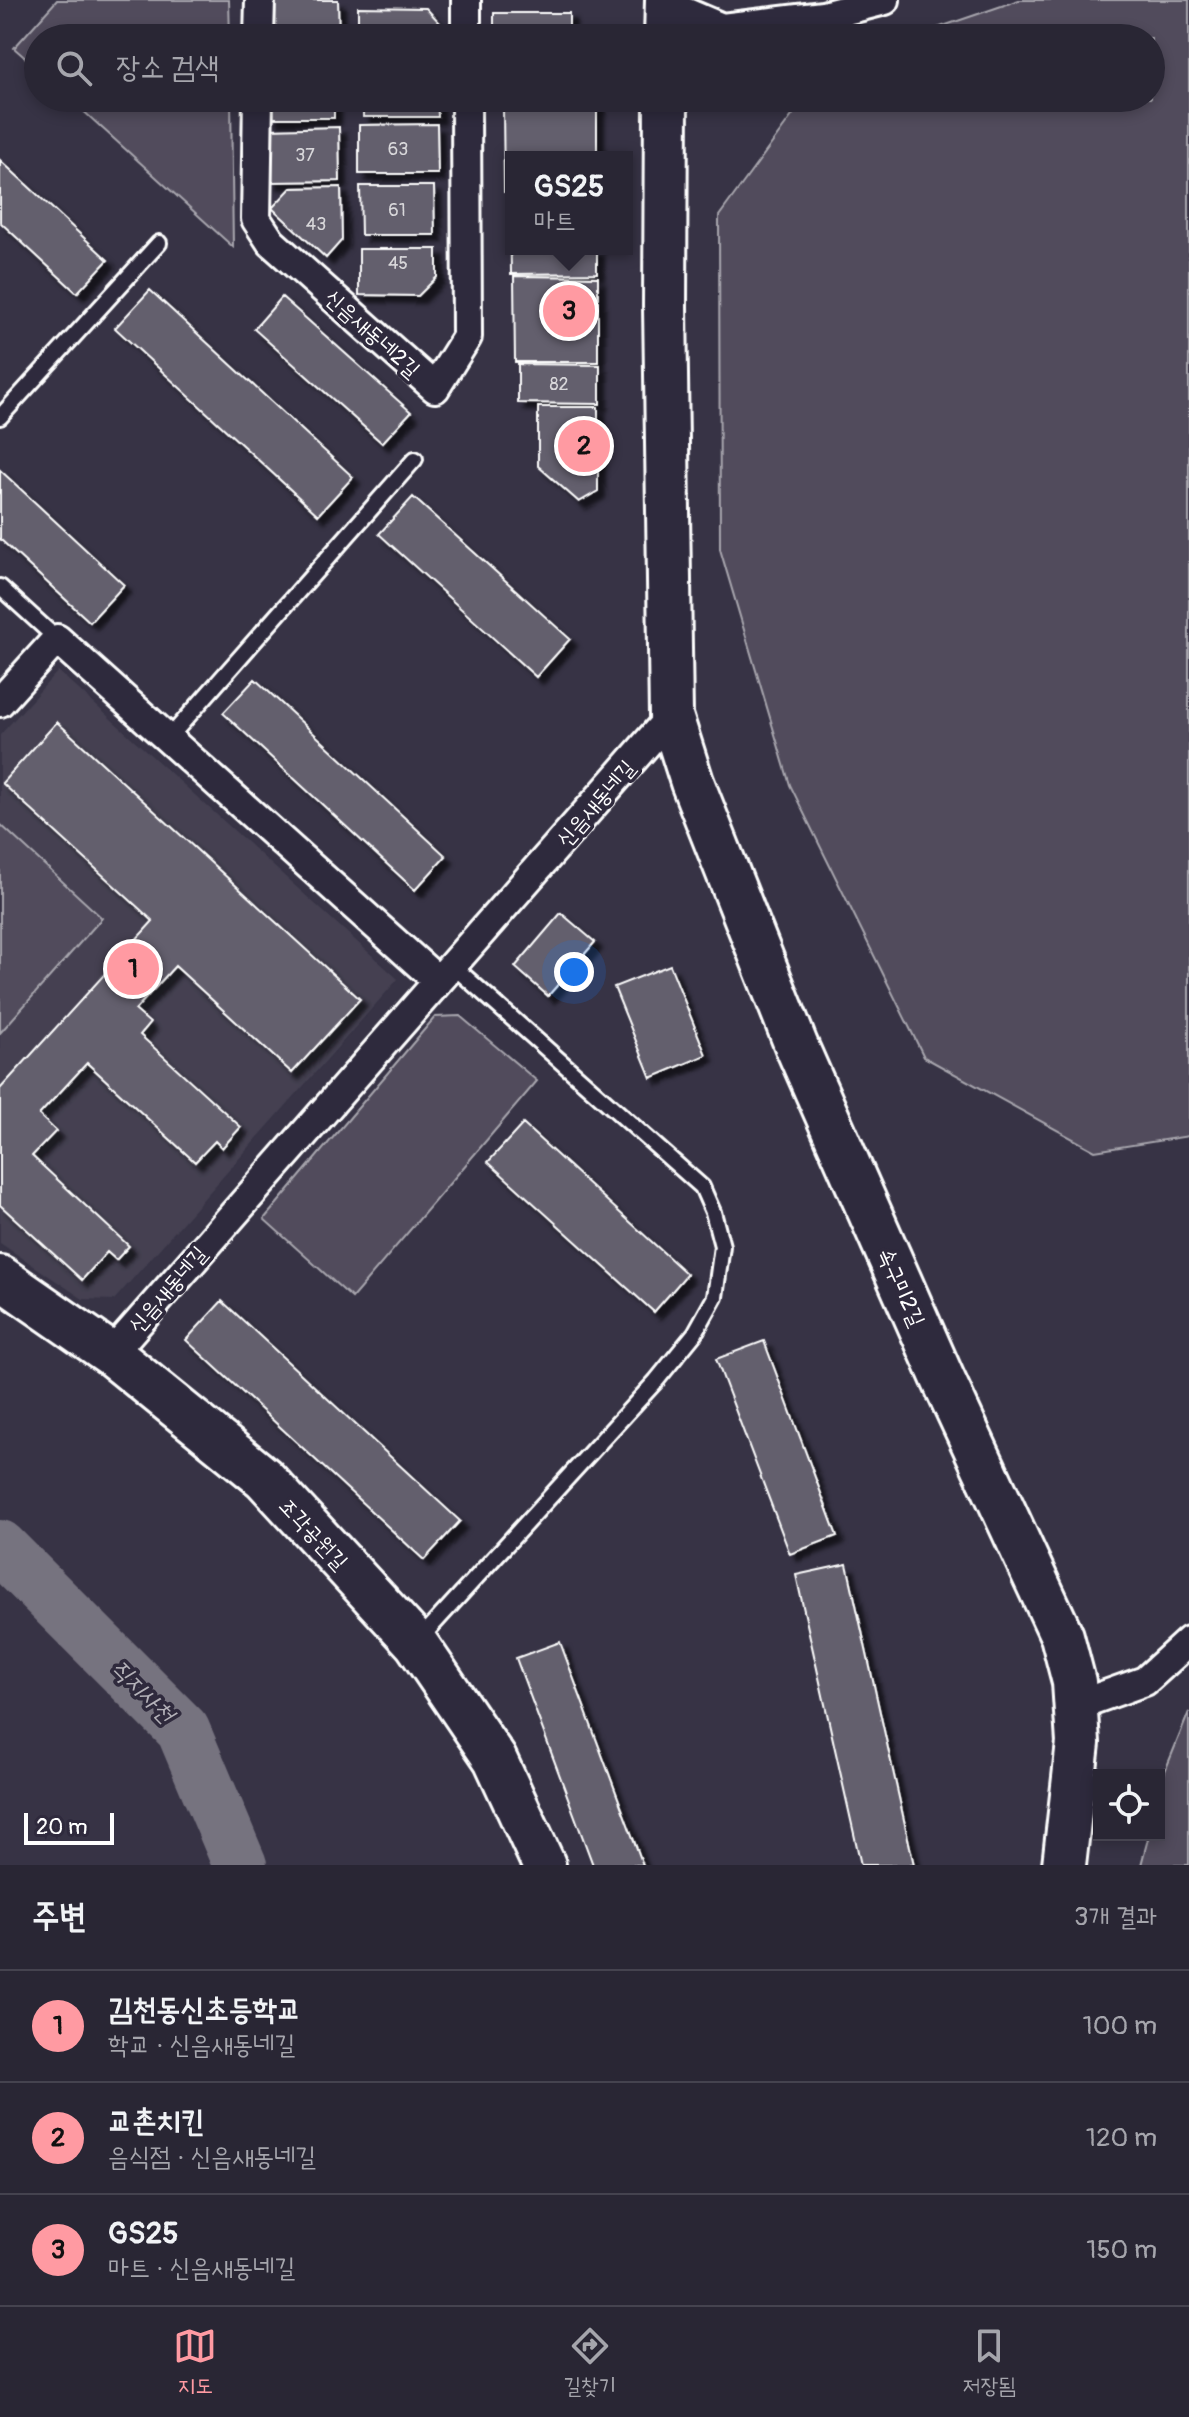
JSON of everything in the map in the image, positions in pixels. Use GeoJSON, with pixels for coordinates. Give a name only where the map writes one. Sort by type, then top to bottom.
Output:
{"type":"FeatureCollection","features":[{"type":"Feature","properties":{"kind":"street"},"geometry":{"type":"LineString","coordinates":[[259,24],[260,0]]}},
{"type":"Feature","properties":{"kind":"street"},"geometry":{"type":"LineString","coordinates":[[466,0],[466,24]]}},
{"type":"Feature","properties":{"kind":"street"},"geometry":{"type":"LineString","coordinates":[[756,24],[823,16],[885,0]]}},
{"type":"Feature","properties":{"kind":"street"},"geometry":{"type":"LineString","coordinates":[[666,14],[706,24]]}},
{"type":"Feature","properties":{"kind":"street","name":"신음새동네2길"},"geometry":{"type":"LineString","coordinates":[[258,112],[256,219],[271,242],[435,388],[467,337],[466,112]]}},
{"type":"Feature","properties":{"kind":"street"},"geometry":{"type":"LineString","coordinates":[[666,112],[665,306],[671,716]]}},
{"type":"Feature","properties":{"kind":"street"},"geometry":{"type":"LineString","coordinates":[[0,702],[57,639],[168,739],[445,973]]}},
{"type":"Feature","properties":{"kind":"street","name":"신음새동네길"},"geometry":{"type":"LineString","coordinates":[[111,1354],[671,716]]}},
{"type":"Feature","properties":{"kind":"street","name":"속구미2길"},"geometry":{"type":"LineString","coordinates":[[671,716],[692,782],[796,1045],[943,1379],[1062,1636],[1074,1682],[1078,1743],[1064,1865]]}},
{"type":"Feature","properties":{"kind":"street","name":"조각공원길"},"geometry":{"type":"LineString","coordinates":[[0,1277],[111,1354],[264,1478],[416,1643],[495,1759],[544,1865]]}},
{"type":"Feature","properties":{"kind":"street"},"geometry":{"type":"LineString","coordinates":[[1075,1706],[1145,1681],[1189,1641]]}},
{"type":"Feature","properties":{"kind":"lane"},"geometry":{"type":"LineString","coordinates":[[0,417],[159,243]]}},
{"type":"Feature","properties":{"kind":"lane"},"geometry":{"type":"LineString","coordinates":[[168,739],[415,459]]}},
{"type":"Feature","properties":{"kind":"lane"},"geometry":{"type":"LineString","coordinates":[[0,587],[57,639]]}},
{"type":"Feature","properties":{"kind":"lane"},"geometry":{"type":"LineString","coordinates":[[416,1643],[656,1381],[695,1333],[715,1297],[722,1246],[702,1187],[445,973]]}},
{"type":"Feature","properties":{"kind":"shaded area"},"geometry":{"type":"Polygon","coordinates":[[[57,0],[229,0],[230,24],[36,24],[57,0]]]}},
{"type":"Feature","properties":{"kind":"shaded area"},"geometry":{"type":"Polygon","coordinates":[[[1019,0],[1189,0],[1189,1136],[1095,1151],[924,1057],[790,785],[720,549],[719,216],[795,112],[1165,112],[1165,24],[949,24],[1019,0]]]}},
{"type":"Feature","properties":{"kind":"shaded area"},"geometry":{"type":"Polygon","coordinates":[[[24,37],[24,57],[14,48],[24,37]]]}},
{"type":"Feature","properties":{"kind":"shaded area"},"geometry":{"type":"Polygon","coordinates":[[[84,112],[231,112],[233,247],[84,112]]]}},
{"type":"Feature","properties":{"kind":"shaded area"},"geometry":{"type":"Polygon","coordinates":[[[58,671],[398,979],[114,1300],[83,1299],[0,1243],[0,735],[58,671]]]}},
{"type":"Feature","properties":{"kind":"shaded area"},"geometry":{"type":"Polygon","coordinates":[[[0,824],[102,918],[0,1033],[0,824]]]}},
{"type":"Feature","properties":{"kind":"shaded area"},"geometry":{"type":"Polygon","coordinates":[[[460,1016],[537,1081],[352,1298],[264,1219],[435,1017],[460,1016]]]}},
{"type":"Feature","properties":{"kind":"shaded area"},"geometry":{"type":"Polygon","coordinates":[[[1189,1712],[1189,1865],[1141,1865],[1147,1841],[1165,1841],[1165,1771],[1189,1712]]]}},
{"type":"Feature","properties":{"kind":"building"},"geometry":{"type":"Polygon","coordinates":[[[277,0],[338,0],[339,24],[270,24],[270,6],[277,0]]]}},
{"type":"Feature","properties":{"kind":"building"},"geometry":{"type":"Polygon","coordinates":[[[358,7],[426,8],[441,24],[358,24],[358,7]]]}},
{"type":"Feature","properties":{"kind":"building"},"geometry":{"type":"Polygon","coordinates":[[[494,13],[569,13],[569,24],[494,24],[494,13]]]}},
{"type":"Feature","properties":{"kind":"building"},"geometry":{"type":"Polygon","coordinates":[[[271,112],[334,112],[334,118],[271,118],[271,112]]]}},
{"type":"Feature","properties":{"kind":"building"},"geometry":{"type":"Polygon","coordinates":[[[363,112],[438,112],[438,117],[363,117],[363,112]]]}},
{"type":"Feature","properties":{"kind":"building"},"geometry":{"type":"Polygon","coordinates":[[[503,112],[597,112],[597,151],[505,151],[504,192],[503,112]]]}},
{"type":"Feature","properties":{"kind":"building"},"geometry":{"type":"Polygon","coordinates":[[[437,124],[438,174],[359,174],[359,125],[437,124]]]}},
{"type":"Feature","properties":{"kind":"building"},"geometry":{"type":"Polygon","coordinates":[[[339,127],[340,181],[271,182],[269,129],[339,127]]]}},
{"type":"Feature","properties":{"kind":"building"},"geometry":{"type":"Polygon","coordinates":[[[0,160],[108,260],[77,293],[0,222],[0,160]]]}},
{"type":"Feature","properties":{"kind":"building"},"geometry":{"type":"Polygon","coordinates":[[[360,186],[434,186],[435,235],[361,235],[360,186]]]}},
{"type":"Feature","properties":{"kind":"building"},"geometry":{"type":"Polygon","coordinates":[[[341,187],[342,240],[326,258],[272,208],[291,188],[341,187]]]}},
{"type":"Feature","properties":{"kind":"building"},"geometry":{"type":"Polygon","coordinates":[[[359,249],[437,249],[437,277],[418,296],[359,295],[359,249]]]}},
{"type":"Feature","properties":{"kind":"building"},"geometry":{"type":"Polygon","coordinates":[[[511,255],[597,255],[597,273],[511,274],[511,255]]]}},
{"type":"Feature","properties":{"kind":"building"},"geometry":{"type":"Polygon","coordinates":[[[514,276],[598,277],[598,362],[515,362],[514,276]]]}},
{"type":"Feature","properties":{"kind":"building"},"geometry":{"type":"Polygon","coordinates":[[[150,290],[353,477],[318,515],[115,328],[150,290]]]}},
{"type":"Feature","properties":{"kind":"building"},"geometry":{"type":"Polygon","coordinates":[[[282,297],[411,412],[382,443],[254,329],[282,297]]]}},
{"type":"Feature","properties":{"kind":"building"},"geometry":{"type":"Polygon","coordinates":[[[518,364],[600,365],[600,404],[518,403],[518,364]]]}},
{"type":"Feature","properties":{"kind":"building"},"geometry":{"type":"Polygon","coordinates":[[[538,407],[598,407],[598,491],[579,502],[538,466],[538,407]]]}},
{"type":"Feature","properties":{"kind":"building"},"geometry":{"type":"Polygon","coordinates":[[[0,470],[124,585],[90,622],[0,539],[0,470]]]}},
{"type":"Feature","properties":{"kind":"building"},"geometry":{"type":"Polygon","coordinates":[[[413,497],[570,639],[536,677],[379,534],[413,497]]]}},
{"type":"Feature","properties":{"kind":"building"},"geometry":{"type":"Polygon","coordinates":[[[255,679],[446,856],[415,890],[223,713],[255,679]]]}},
{"type":"Feature","properties":{"kind":"building"},"geometry":{"type":"Polygon","coordinates":[[[57,722],[360,999],[292,1073],[175,966],[135,1010],[150,1023],[140,1035],[241,1127],[222,1148],[215,1141],[195,1162],[87,1063],[39,1115],[56,1131],[32,1156],[129,1246],[116,1260],[107,1252],[82,1280],[0,1205],[0,1089],[153,921],[2,783],[57,722]]]}},
{"type":"Feature","properties":{"kind":"building"},"geometry":{"type":"Polygon","coordinates":[[[561,913],[595,942],[548,996],[515,967],[561,913]]]}},
{"type":"Feature","properties":{"kind":"building"},"geometry":{"type":"Polygon","coordinates":[[[670,965],[706,1055],[651,1078],[614,987],[670,965]]]}},
{"type":"Feature","properties":{"kind":"building"},"geometry":{"type":"Polygon","coordinates":[[[523,1124],[687,1274],[654,1312],[488,1162],[523,1124]]]}},
{"type":"Feature","properties":{"kind":"building"},"geometry":{"type":"Polygon","coordinates":[[[222,1301],[460,1521],[424,1560],[186,1340],[222,1301]]]}},
{"type":"Feature","properties":{"kind":"building"},"geometry":{"type":"Polygon","coordinates":[[[764,1341],[837,1536],[790,1554],[716,1359],[764,1341]]]}},
{"type":"Feature","properties":{"kind":"building"},"geometry":{"type":"Polygon","coordinates":[[[847,1564],[914,1865],[861,1865],[796,1575],[847,1564]]]}},
{"type":"Feature","properties":{"kind":"building"},"geometry":{"type":"Polygon","coordinates":[[[560,1642],[643,1865],[593,1865],[516,1658],[560,1642]]]}},
{"type":"Feature","properties":{"kind":"waterway","name":"직지사천"},"geometry":{"type":"LineString","coordinates":[[0,1547],[183,1730],[240,1865]]}},
{"type":"Feature","properties":{"kind":"place","name":"GS25"},"geometry":{"type":"Point","coordinates":[569,311]}},
{"type":"Feature","properties":{"kind":"place","name":"교촌치킨"},"geometry":{"type":"Point","coordinates":[584,446]}},
{"type":"Feature","properties":{"kind":"place","name":"김천동신초등학교"},"geometry":{"type":"Point","coordinates":[133,969]}}]}
